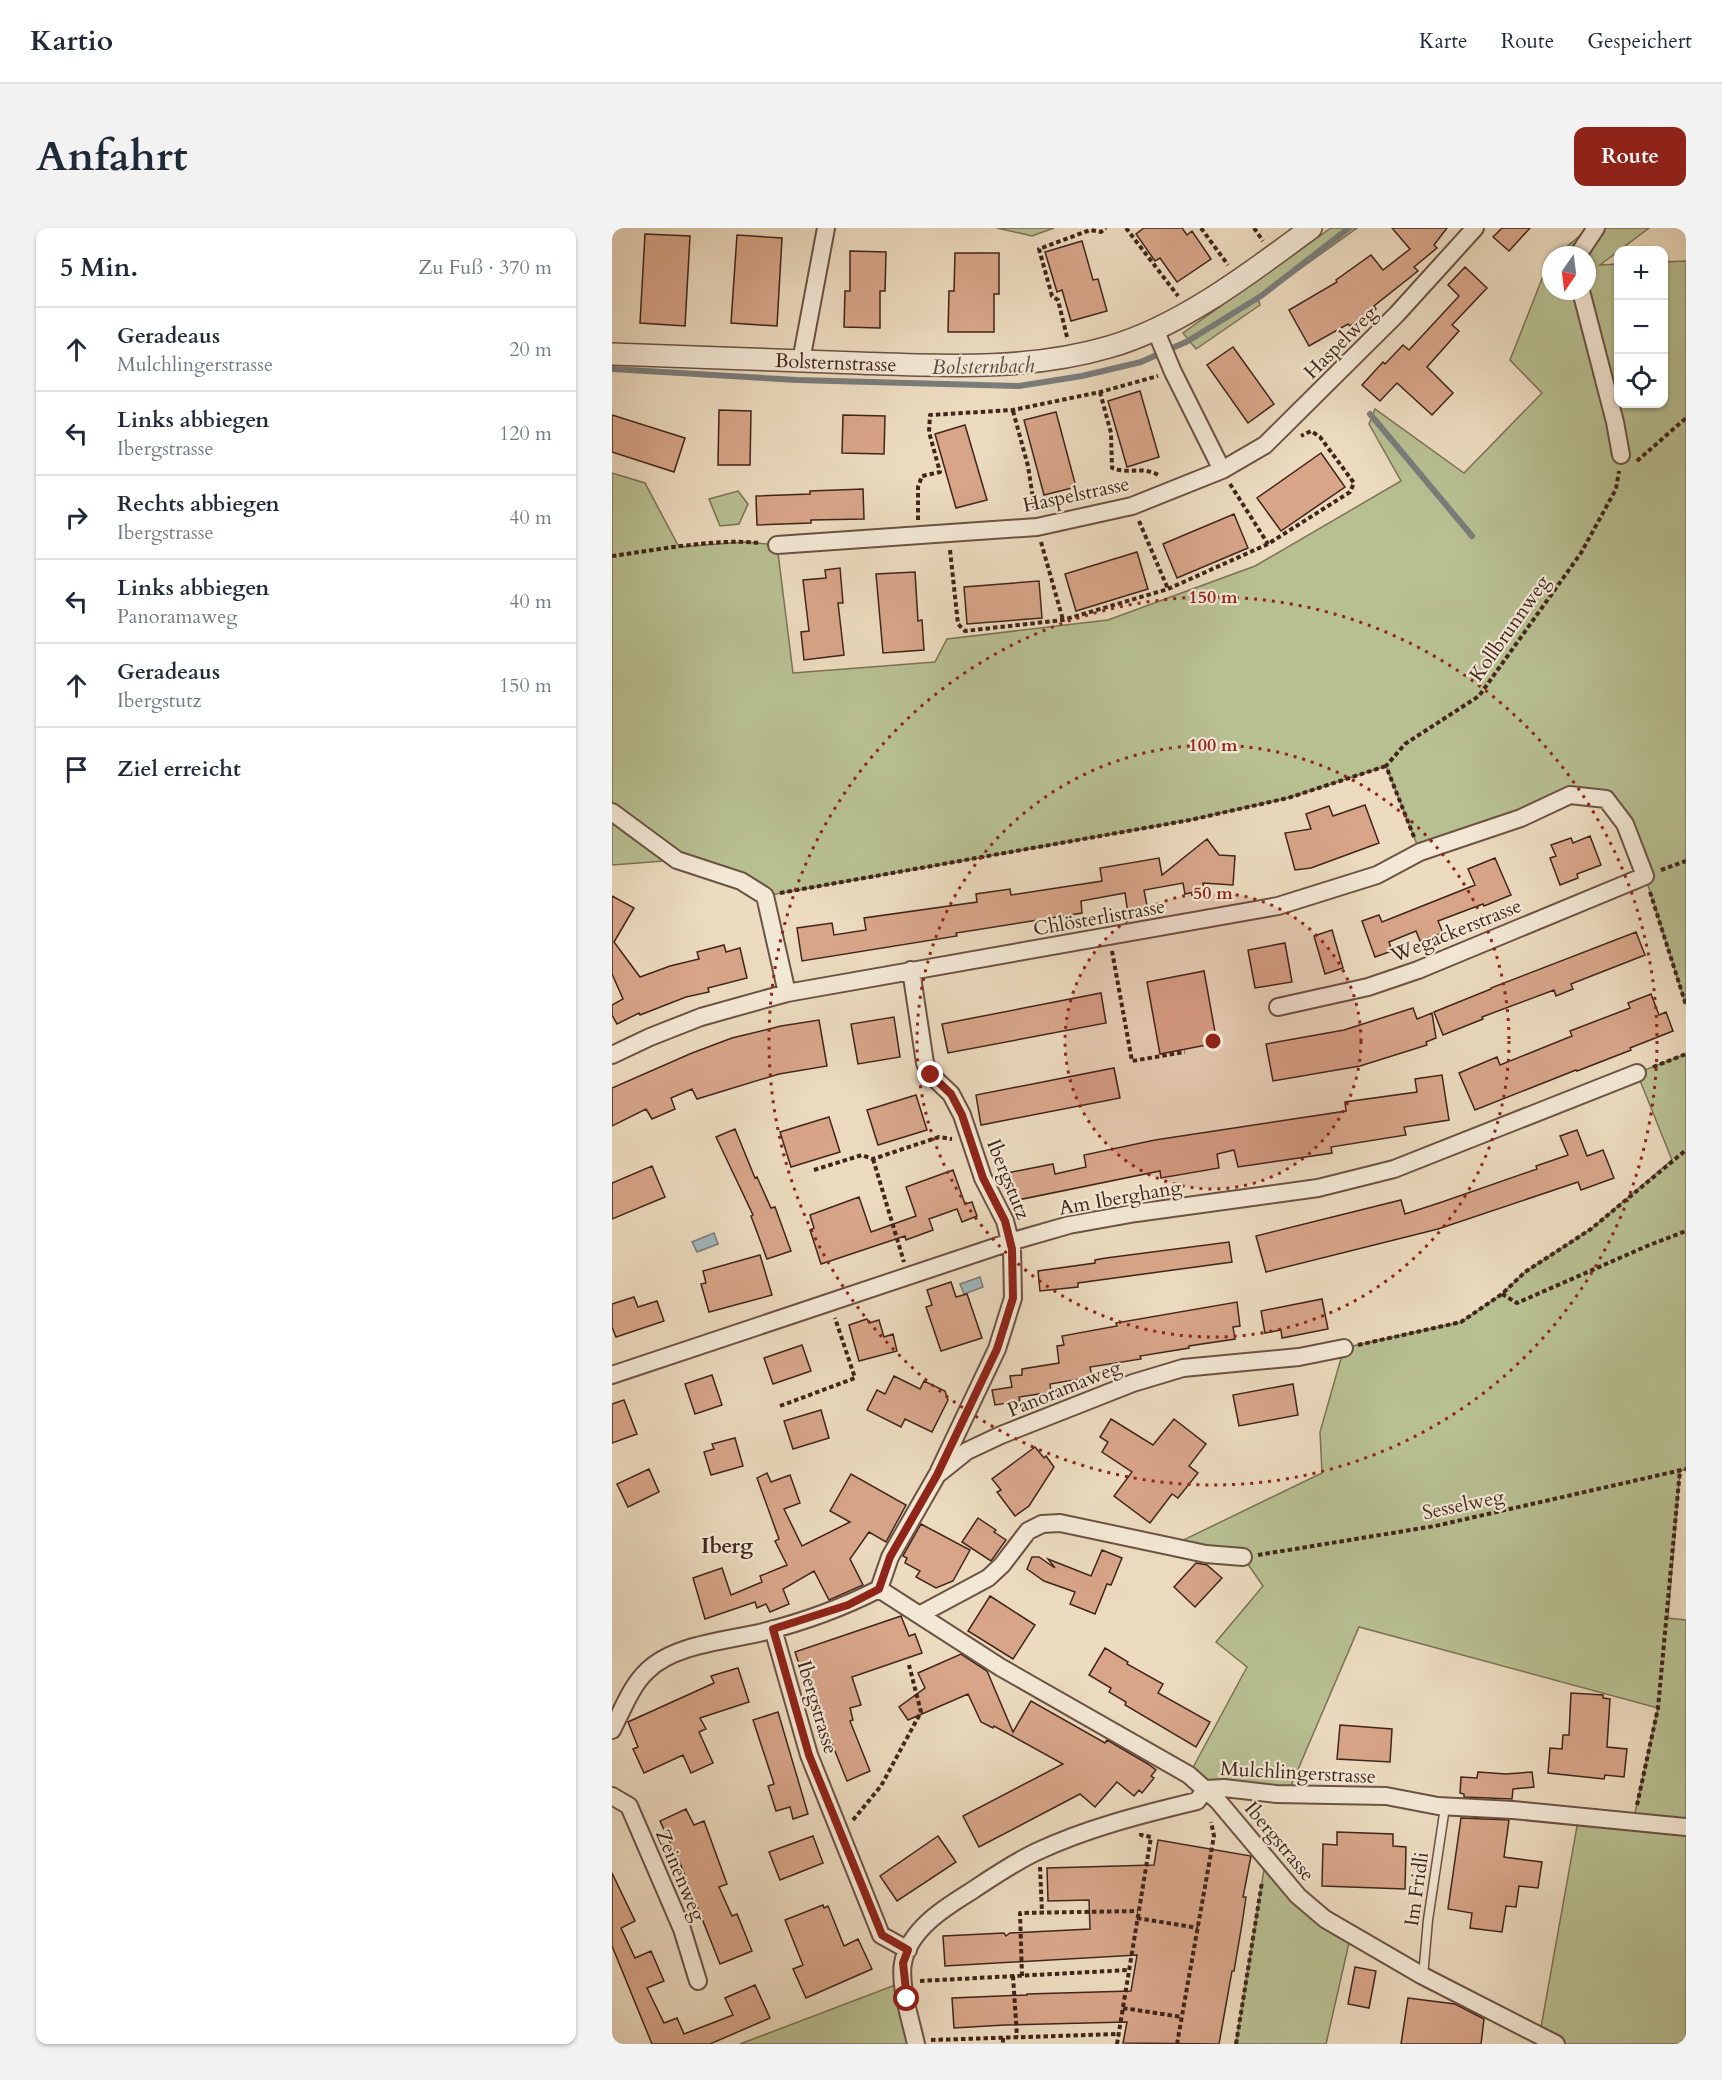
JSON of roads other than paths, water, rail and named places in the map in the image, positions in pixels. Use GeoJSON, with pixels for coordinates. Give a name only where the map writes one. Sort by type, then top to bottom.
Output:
{"type":"FeatureCollection","features":[{"type":"Feature","properties":{"kind":"street"},"geometry":{"type":"LineString","coordinates":[[801,361],[826,228]]}},
{"type":"Feature","properties":{"kind":"street","name":"Bolsternstrasse"},"geometry":{"type":"LineString","coordinates":[[612,354],[969,365],[1013,364],[1072,356],[1158,337],[1189,311],[1239,280],[1311,228]]}},
{"type":"Feature","properties":{"kind":"street","name":"Haspelweg"},"geometry":{"type":"LineString","coordinates":[[1222,470],[1265,444],[1389,322],[1475,228]]}},
{"type":"Feature","properties":{"kind":"street"},"geometry":{"type":"LineString","coordinates":[[1584,246],[1596,228]]}},
{"type":"Feature","properties":{"kind":"street"},"geometry":{"type":"LineString","coordinates":[[1583,300],[1625,460]]}},
{"type":"Feature","properties":{"kind":"street"},"geometry":{"type":"LineString","coordinates":[[1158,337],[1222,470]]}},
{"type":"Feature","properties":{"kind":"street","name":"Haspelstrasse"},"geometry":{"type":"LineString","coordinates":[[777,545],[1037,526],[1132,506],[1222,470]]}},
{"type":"Feature","properties":{"kind":"street","name":"Chlösterlistrasse"},"geometry":{"type":"LineString","coordinates":[[612,1055],[701,1017],[787,993],[1278,906],[1377,875],[1420,852],[1521,818],[1570,795],[1606,799],[1625,824],[1645,876]]}},
{"type":"Feature","properties":{"kind":"street"},"geometry":{"type":"LineString","coordinates":[[612,812],[677,860],[741,881],[765,896],[787,993]]}},
{"type":"Feature","properties":{"kind":"street","name":"Wegackerstrasse"},"geometry":{"type":"LineString","coordinates":[[1278,1007],[1368,987],[1408,973],[1645,876]]}},
{"type":"Feature","properties":{"kind":"street","name":"Ibergstutz"},"geometry":{"type":"LineString","coordinates":[[911,970],[925,1063],[931,1075],[951,1094],[962,1115],[983,1178],[1005,1221],[1010,1242],[1013,1298],[997,1349],[937,1475]]}},
{"type":"Feature","properties":{"kind":"street","name":"Am Iberghang"},"geometry":{"type":"LineString","coordinates":[[612,1376],[1010,1242],[1069,1225],[1136,1213],[1318,1188],[1394,1169],[1637,1073]]}},
{"type":"Feature","properties":{"kind":"street","name":"Panoramaweg"},"geometry":{"type":"LineString","coordinates":[[879,1589],[890,1557],[937,1475],[967,1451],[1001,1435],[1133,1383],[1183,1368],[1299,1357],[1344,1348]]}},
{"type":"Feature","properties":{"kind":"street"},"geometry":{"type":"LineString","coordinates":[[919,1615],[988,1578],[1002,1565],[1028,1531],[1042,1524],[1059,1523],[1206,1554],[1243,1557]]}},
{"type":"Feature","properties":{"kind":"street"},"geometry":{"type":"LineString","coordinates":[[612,1730],[639,1680],[647,1670],[660,1661],[703,1645],[773,1629],[848,1605],[879,1589]]}},
{"type":"Feature","properties":{"kind":"street","name":"Ibergstrasse"},"geometry":{"type":"LineString","coordinates":[[879,1589],[1000,1667],[1168,1761],[1212,1795],[1291,1888],[1325,1919],[1423,1976],[1556,2044]]}},
{"type":"Feature","properties":{"kind":"street","name":"Ibergstrasse"},"geometry":{"type":"LineString","coordinates":[[773,1629],[809,1755],[882,1935],[908,1950]]}},
{"type":"Feature","properties":{"kind":"street","name":"Mulchlingerstrasse"},"geometry":{"type":"LineString","coordinates":[[916,2043],[903,1982],[903,1963],[908,1950],[922,1928],[949,1905],[1036,1852],[1106,1825],[1197,1801],[1230,1788],[1276,1794],[1386,1796],[1445,1806],[1524,1811],[1686,1827]]}},
{"type":"Feature","properties":{"kind":"street","name":"Zeinenweg"},"geometry":{"type":"LineString","coordinates":[[612,1796],[629,1806],[682,1929],[698,1981]]}},
{"type":"Feature","properties":{"kind":"lane","name":"Im Fridli"},"geometry":{"type":"LineString","coordinates":[[1423,1976],[1428,1920],[1445,1806]]}},
{"type":"Feature","properties":{"kind":"water"},"geometry":{"type":"Polygon","coordinates":[[[714,1233],[718,1244],[697,1252],[692,1242],[714,1233]]]}},
{"type":"Feature","properties":{"kind":"water"},"geometry":{"type":"Polygon","coordinates":[[[980,1277],[983,1287],[964,1294],[960,1284],[980,1277]]]}},
{"type":"Feature","properties":{"kind":"waterway","name":"Bolsternbach"},"geometry":{"type":"LineString","coordinates":[[612,369],[797,380],[1019,386],[1082,376],[1141,362],[1188,341],[1261,296],[1349,228]]}},
{"type":"Feature","properties":{"kind":"waterway"},"geometry":{"type":"LineString","coordinates":[[1370,414],[1472,536]]}},
{"type":"Feature","properties":{"kind":"district","name":"Iberg"},"geometry":{"type":"Point","coordinates":[727,1545]}}]}
